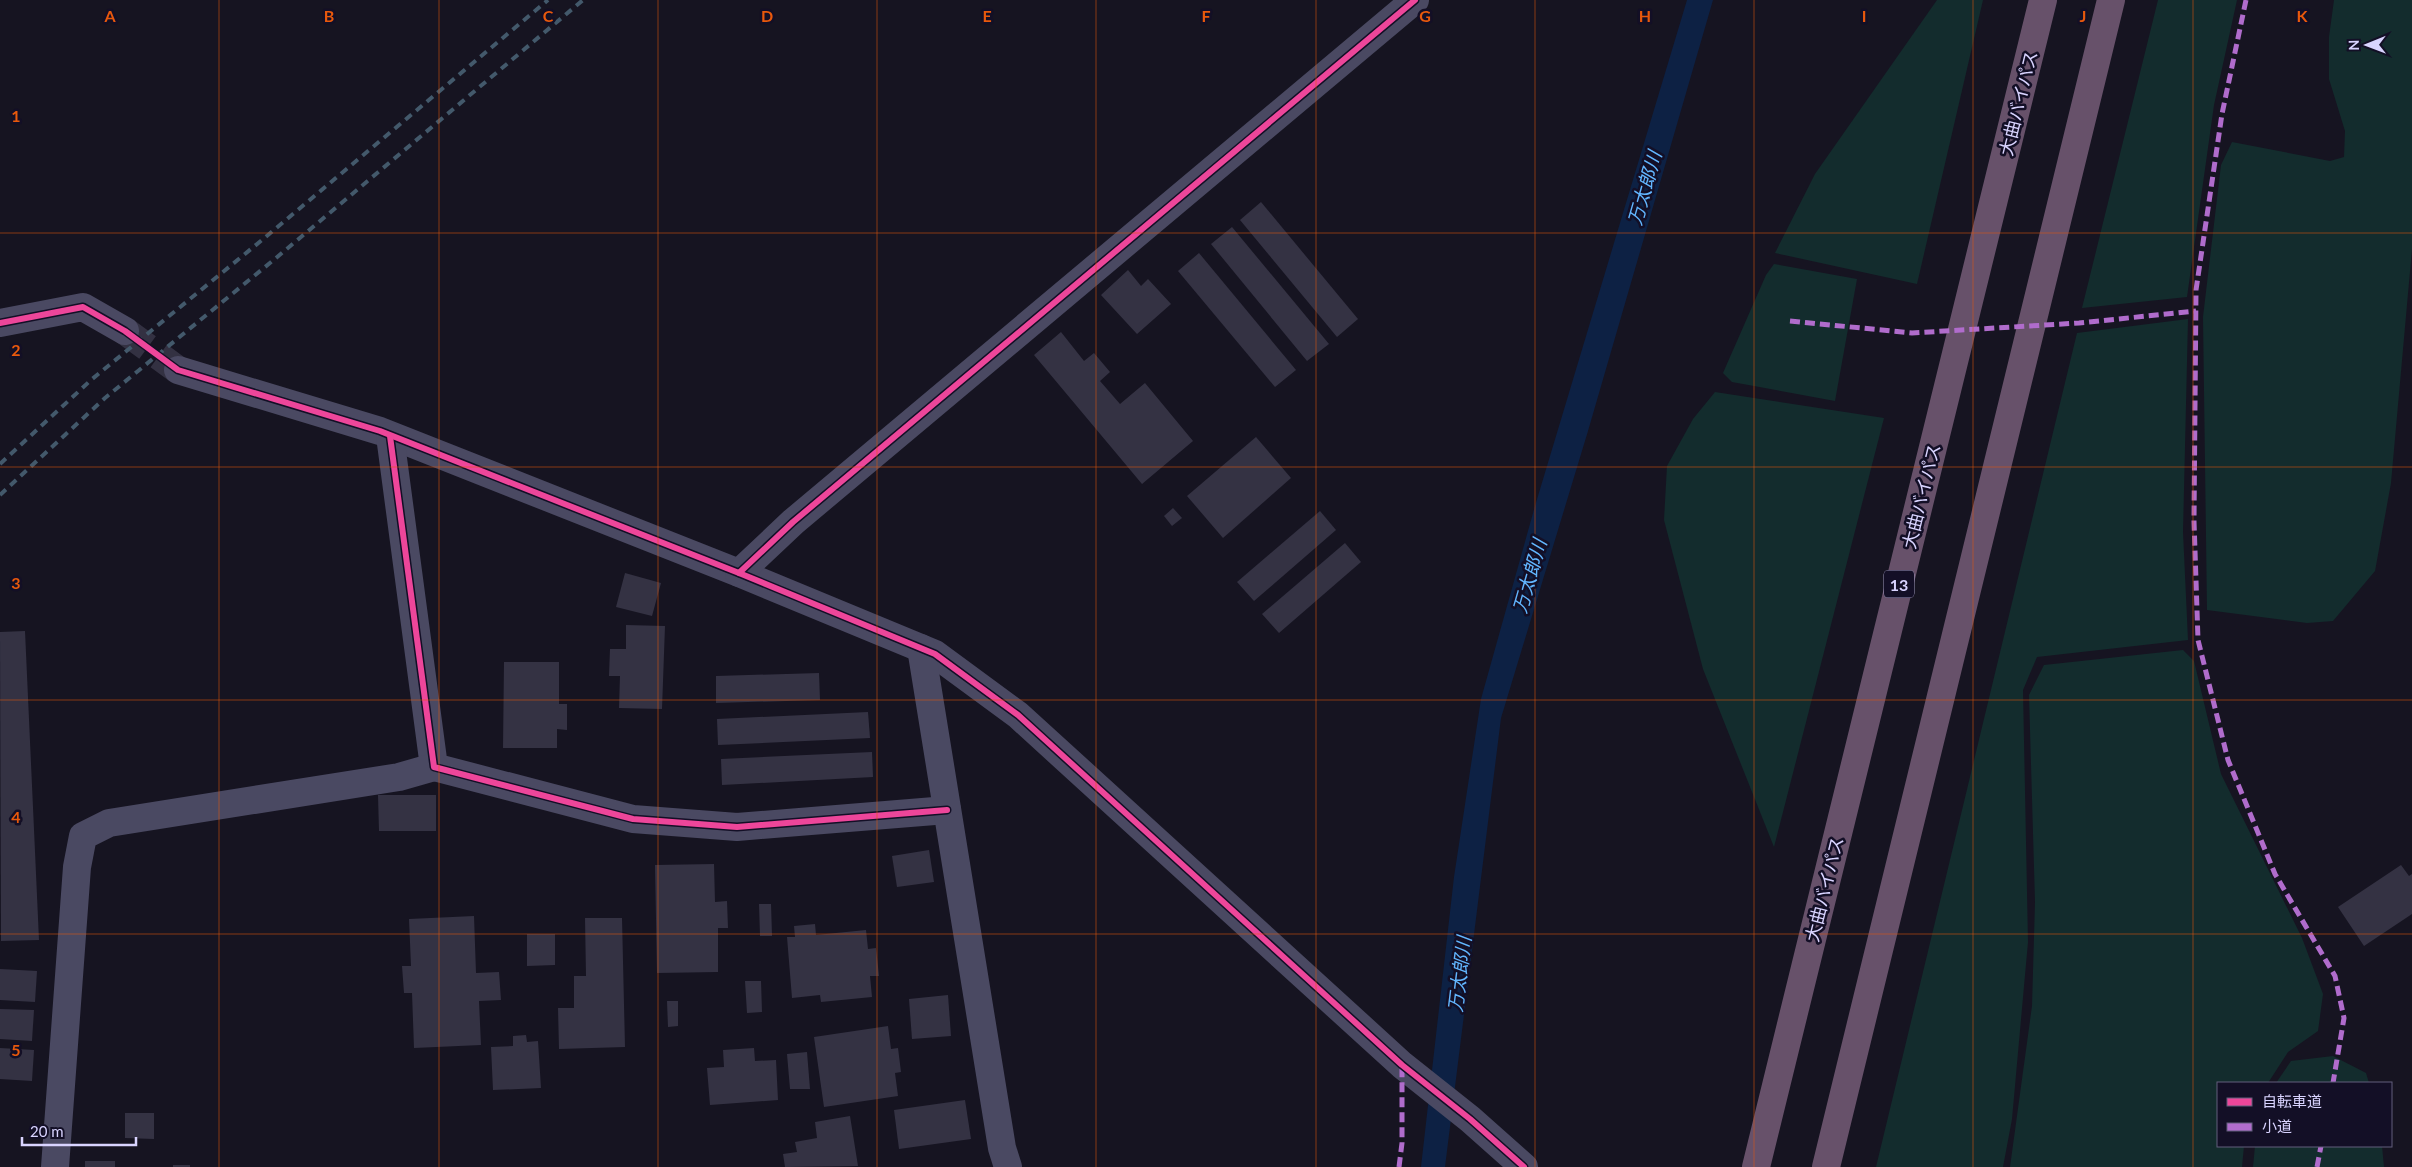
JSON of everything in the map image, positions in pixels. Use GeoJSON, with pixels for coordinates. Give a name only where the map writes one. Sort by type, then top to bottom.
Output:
{"type":"FeatureCollection","features":[{"type":"Feature","properties":{"kind":"highway","name":"大曲バイパス"},"geometry":{"type":"LineString","coordinates":[[1756,1167],[2043,0]]}},
{"type":"Feature","properties":{"kind":"highway"},"geometry":{"type":"LineString","coordinates":[[1826,1167],[2112,0]]}},
{"type":"Feature","properties":{"kind":"street"},"geometry":{"type":"LineString","coordinates":[[739,573],[800,516],[1415,0]]}},
{"type":"Feature","properties":{"kind":"street"},"geometry":{"type":"LineString","coordinates":[[0,323],[83,307],[125,331]]}},
{"type":"Feature","properties":{"kind":"street"},"geometry":{"type":"LineString","coordinates":[[178,370],[390,436],[739,573],[935,654],[1018,714],[1404,1067],[1470,1119],[1524,1167]]}},
{"type":"Feature","properties":{"kind":"street"},"geometry":{"type":"LineString","coordinates":[[390,436],[434,767]]}},
{"type":"Feature","properties":{"kind":"street"},"geometry":{"type":"LineString","coordinates":[[921,648],[1002,1148],[1008,1167]]}},
{"type":"Feature","properties":{"kind":"street"},"geometry":{"type":"LineString","coordinates":[[55,1167],[77,867],[83,836],[109,824],[399,778],[434,767],[633,819],[736,827],[947,810]]}},
{"type":"Feature","properties":{"kind":"green space"},"geometry":{"type":"Polygon","coordinates":[[[1937,0],[1983,0],[1917,284],[1775,253],[1815,174],[1937,0]]]}},
{"type":"Feature","properties":{"kind":"green space"},"geometry":{"type":"Polygon","coordinates":[[[2158,0],[2237,0],[2214,105],[2187,297],[2082,308],[2158,0]]]}},
{"type":"Feature","properties":{"kind":"green space"},"geometry":{"type":"Polygon","coordinates":[[[2334,0],[2412,0],[2412,249],[2391,483],[2375,571],[2333,621],[2307,623],[2207,610],[2203,317],[2221,165],[2232,142],[2330,161],[2344,157],[2345,131],[2329,79],[2329,37],[2334,0]]]}},
{"type":"Feature","properties":{"kind":"green space"},"geometry":{"type":"Polygon","coordinates":[[[1774,264],[1857,279],[1835,401],[1732,382],[1723,373],[1766,275],[1774,264]]]}},
{"type":"Feature","properties":{"kind":"green space"},"geometry":{"type":"Polygon","coordinates":[[[2188,319],[2183,532],[2188,640],[2037,657],[2023,690],[2028,942],[2012,1119],[2003,1167],[1876,1167],[2077,333],[2188,319]]]}},
{"type":"Feature","properties":{"kind":"green space"},"geometry":{"type":"Polygon","coordinates":[[[1715,392],[1884,418],[1774,847],[1703,669],[1664,520],[1667,466],[1693,419],[1715,392]]]}},
{"type":"Feature","properties":{"kind":"green space"},"geometry":{"type":"Polygon","coordinates":[[[2183,650],[2194,661],[2221,774],[2302,938],[2323,994],[2318,1031],[2288,1052],[2269,1082],[2217,1082],[2217,1147],[2244,1147],[2242,1167],[2010,1167],[2032,1006],[2035,902],[2029,695],[2044,665],[2183,650]]]}},
{"type":"Feature","properties":{"kind":"green space"},"geometry":{"type":"Polygon","coordinates":[[[2333,1056],[2366,1073],[2369,1082],[2277,1082],[2291,1061],[2333,1056]]]}},
{"type":"Feature","properties":{"kind":"green space"},"geometry":{"type":"Polygon","coordinates":[[[2255,1147],[2382,1147],[2384,1167],[2253,1167],[2255,1147]]]}},
{"type":"Feature","properties":{"kind":"water","name":"万太郎川"},"geometry":{"type":"Polygon","coordinates":[[[1687,0],[1713,0],[1588,431],[1501,718],[1445,1167],[1421,1167],[1454,877],[1481,699],[1535,506],[1687,0]]]}},
{"type":"Feature","properties":{"kind":"building"},"geometry":{"type":"Polygon","coordinates":[[[1261,202],[1358,319],[1337,337],[1240,220],[1261,202]]]}},
{"type":"Feature","properties":{"kind":"building"},"geometry":{"type":"Polygon","coordinates":[[[1232,227],[1329,344],[1307,361],[1211,244],[1232,227]]]}},
{"type":"Feature","properties":{"kind":"building"},"geometry":{"type":"Polygon","coordinates":[[[1199,253],[1296,370],[1275,387],[1178,271],[1199,253]]]}},
{"type":"Feature","properties":{"kind":"building"},"geometry":{"type":"Polygon","coordinates":[[[1128,270],[1141,286],[1148,279],[1171,304],[1137,334],[1101,295],[1128,270]]]}},
{"type":"Feature","properties":{"kind":"building"},"geometry":{"type":"Polygon","coordinates":[[[1061,332],[1084,361],[1094,353],[1110,372],[1100,381],[1120,404],[1145,383],[1193,441],[1142,484],[1034,355],[1061,332]]]}},
{"type":"Feature","properties":{"kind":"building"},"geometry":{"type":"Polygon","coordinates":[[[1256,437],[1291,478],[1223,538],[1187,496],[1256,437]]]}},
{"type":"Feature","properties":{"kind":"building"},"geometry":{"type":"Polygon","coordinates":[[[1173,508],[1182,518],[1172,526],[1164,516],[1173,508]]]}},
{"type":"Feature","properties":{"kind":"building"},"geometry":{"type":"Polygon","coordinates":[[[1320,511],[1336,530],[1254,601],[1237,582],[1320,511]]]}},
{"type":"Feature","properties":{"kind":"building"},"geometry":{"type":"Polygon","coordinates":[[[1345,543],[1361,562],[1279,633],[1262,614],[1345,543]]]}},
{"type":"Feature","properties":{"kind":"building"},"geometry":{"type":"Polygon","coordinates":[[[625,573],[661,583],[652,616],[616,607],[625,573]]]}},
{"type":"Feature","properties":{"kind":"building"},"geometry":{"type":"Polygon","coordinates":[[[626,625],[665,626],[662,709],[619,708],[620,676],[609,676],[610,649],[626,649],[626,625]]]}},
{"type":"Feature","properties":{"kind":"building"},"geometry":{"type":"Polygon","coordinates":[[[25,631],[39,940],[1,941],[0,632],[25,631]]]}},
{"type":"Feature","properties":{"kind":"building"},"geometry":{"type":"Polygon","coordinates":[[[504,662],[559,662],[559,704],[567,704],[567,730],[557,729],[557,748],[503,748],[504,662]]]}},
{"type":"Feature","properties":{"kind":"building"},"geometry":{"type":"Polygon","coordinates":[[[819,673],[820,700],[716,703],[716,676],[819,673]]]}},
{"type":"Feature","properties":{"kind":"building"},"geometry":{"type":"Polygon","coordinates":[[[868,712],[870,738],[718,745],[717,719],[868,712]]]}},
{"type":"Feature","properties":{"kind":"building"},"geometry":{"type":"Polygon","coordinates":[[[872,752],[873,777],[722,785],[721,759],[872,752]]]}},
{"type":"Feature","properties":{"kind":"building"},"geometry":{"type":"Polygon","coordinates":[[[378,795],[436,795],[436,831],[379,831],[378,795]]]}},
{"type":"Feature","properties":{"kind":"building"},"geometry":{"type":"Polygon","coordinates":[[[929,850],[934,882],[897,887],[892,856],[929,850]]]}},
{"type":"Feature","properties":{"kind":"building"},"geometry":{"type":"Polygon","coordinates":[[[714,864],[715,902],[727,901],[728,928],[718,928],[718,972],[657,973],[655,865],[714,864]]]}},
{"type":"Feature","properties":{"kind":"building"},"geometry":{"type":"Polygon","coordinates":[[[2401,865],[2409,876],[2412,874],[2412,914],[2364,946],[2338,907],[2401,865]]]}},
{"type":"Feature","properties":{"kind":"building"},"geometry":{"type":"Polygon","coordinates":[[[759,904],[771,904],[772,936],[760,936],[759,904]]]}},
{"type":"Feature","properties":{"kind":"building"},"geometry":{"type":"Polygon","coordinates":[[[474,916],[476,973],[499,972],[501,1000],[479,1001],[481,1045],[414,1048],[412,993],[404,993],[402,966],[411,966],[409,919],[474,916]]]}},
{"type":"Feature","properties":{"kind":"building"},"geometry":{"type":"Polygon","coordinates":[[[585,918],[622,918],[625,1047],[559,1049],[558,1008],[574,1008],[574,976],[586,976],[585,918]]]}},
{"type":"Feature","properties":{"kind":"building"},"geometry":{"type":"Polygon","coordinates":[[[815,924],[816,935],[866,930],[868,949],[876,948],[879,976],[870,976],[872,997],[821,1002],[820,995],[792,998],[787,937],[795,937],[794,926],[815,924]]]}},
{"type":"Feature","properties":{"kind":"building"},"geometry":{"type":"Polygon","coordinates":[[[527,934],[555,934],[555,965],[527,966],[527,934]]]}},
{"type":"Feature","properties":{"kind":"building"},"geometry":{"type":"Polygon","coordinates":[[[0,969],[37,971],[35,1002],[0,1000],[0,969]]]}},
{"type":"Feature","properties":{"kind":"building"},"geometry":{"type":"Polygon","coordinates":[[[745,981],[761,981],[762,1012],[747,1013],[745,981]]]}},
{"type":"Feature","properties":{"kind":"building"},"geometry":{"type":"Polygon","coordinates":[[[948,995],[951,1036],[912,1039],[909,999],[948,995]]]}},
{"type":"Feature","properties":{"kind":"building"},"geometry":{"type":"Polygon","coordinates":[[[667,1001],[678,1001],[678,1026],[668,1027],[667,1001]]]}},
{"type":"Feature","properties":{"kind":"building"},"geometry":{"type":"Polygon","coordinates":[[[0,1009],[34,1010],[32,1041],[0,1039],[0,1009]]]}},
{"type":"Feature","properties":{"kind":"building"},"geometry":{"type":"Polygon","coordinates":[[[888,1026],[891,1049],[898,1048],[901,1072],[895,1073],[898,1096],[824,1107],[814,1037],[888,1026]]]}},
{"type":"Feature","properties":{"kind":"building"},"geometry":{"type":"Polygon","coordinates":[[[526,1035],[527,1042],[538,1041],[541,1088],[493,1090],[491,1047],[513,1046],[513,1036],[526,1035]]]}},
{"type":"Feature","properties":{"kind":"building"},"geometry":{"type":"Polygon","coordinates":[[[0,1048],[34,1050],[32,1081],[0,1079],[0,1048]]]}},
{"type":"Feature","properties":{"kind":"building"},"geometry":{"type":"Polygon","coordinates":[[[754,1048],[755,1061],[776,1060],[778,1100],[710,1105],[707,1068],[724,1067],[723,1050],[754,1048]]]}},
{"type":"Feature","properties":{"kind":"building"},"geometry":{"type":"Polygon","coordinates":[[[807,1052],[810,1089],[790,1089],[787,1054],[807,1052]]]}},
{"type":"Feature","properties":{"kind":"building"},"geometry":{"type":"Polygon","coordinates":[[[965,1100],[971,1139],[899,1149],[894,1110],[965,1100]]]}},
{"type":"Feature","properties":{"kind":"building"},"geometry":{"type":"Polygon","coordinates":[[[125,1113],[154,1113],[154,1139],[125,1138],[125,1113]]]}},
{"type":"Feature","properties":{"kind":"building"},"geometry":{"type":"Polygon","coordinates":[[[850,1116],[858,1166],[785,1167],[783,1154],[797,1152],[795,1142],[817,1138],[815,1122],[850,1116]]]}},
{"type":"Feature","properties":{"kind":"building"},"geometry":{"type":"Polygon","coordinates":[[[85,1161],[115,1161],[115,1167],[85,1167],[85,1161]]]}},
{"type":"Feature","properties":{"kind":"building"},"geometry":{"type":"Polygon","coordinates":[[[173,1165],[190,1165],[190,1167],[173,1167],[173,1165]]]}},
{"type":"Feature","properties":{"kind":"tunnel"},"geometry":{"type":"LineString","coordinates":[[125,331],[178,370]]}},
{"type":"Feature","properties":{"kind":"railway"},"geometry":{"type":"LineString","coordinates":[[0,464],[91,380],[262,240],[548,0]]}},
{"type":"Feature","properties":{"kind":"railway"},"geometry":{"type":"LineString","coordinates":[[0,495],[105,398],[276,258],[583,0]]}},
{"type":"Feature","properties":{"kind":"marked path"},"geometry":{"type":"LineString","coordinates":[[2246,0],[2222,114],[2196,290],[2194,521],[2198,640],[2228,760],[2275,874],[2335,976],[2344,1018],[2333,1082]]}},
{"type":"Feature","properties":{"kind":"marked path"},"geometry":{"type":"LineString","coordinates":[[1790,321],[1912,333],[2079,323],[2196,311]]}},
{"type":"Feature","properties":{"kind":"marked path"},"geometry":{"type":"LineString","coordinates":[[1399,1167],[1402,1143],[1402,1065]]}},
{"type":"Feature","properties":{"kind":"marked path"},"geometry":{"type":"LineString","coordinates":[[2317,1167],[2321,1147]]}},
{"type":"Feature","properties":{"kind":"cycle path"},"geometry":{"type":"LineString","coordinates":[[739,573],[793,522],[1415,0]]}},
{"type":"Feature","properties":{"kind":"cycle path"},"geometry":{"type":"LineString","coordinates":[[0,323],[83,307],[125,331],[178,370],[380,431],[739,573],[935,654],[1018,715],[1402,1065],[1470,1119],[1524,1167]]}},
{"type":"Feature","properties":{"kind":"cycle path"},"geometry":{"type":"LineString","coordinates":[[390,436],[434,767],[633,819],[737,827],[947,810]]}}]}
